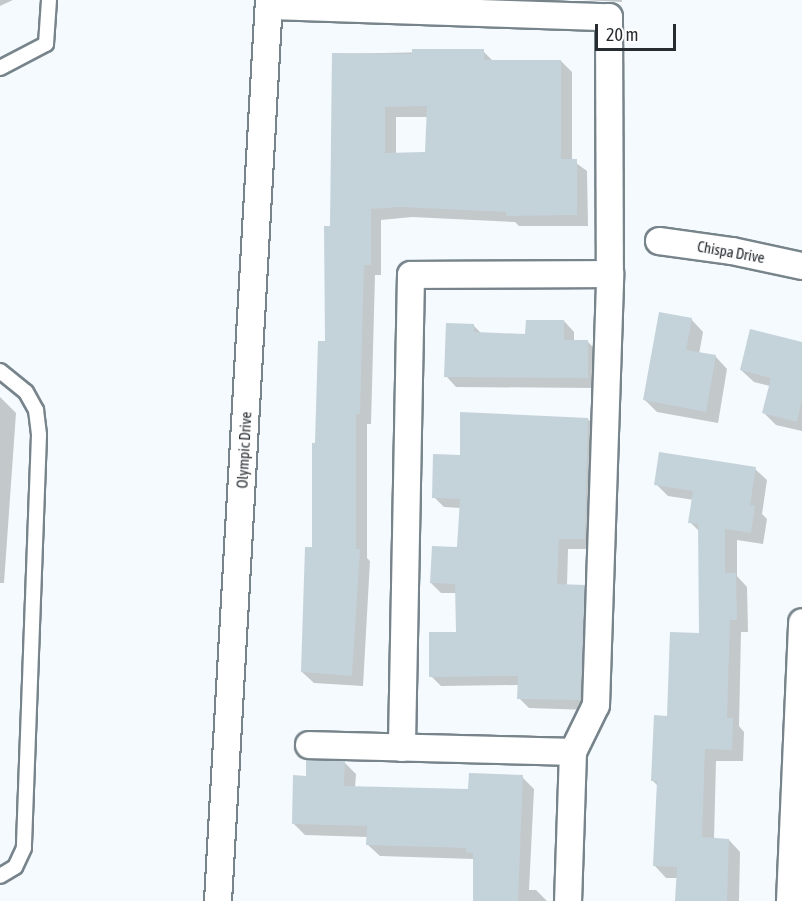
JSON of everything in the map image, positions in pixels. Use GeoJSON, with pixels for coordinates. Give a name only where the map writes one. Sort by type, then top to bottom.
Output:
{"type":"FeatureCollection","features":[{"type":"Feature","properties":{"kind":"street"},"geometry":{"type":"LineString","coordinates":[[269,3],[609,17],[610,274],[596,705],[573,752],[568,901]]}},
{"type":"Feature","properties":{"kind":"street","name":"Olympic Drive"},"geometry":{"type":"LineString","coordinates":[[218,901],[269,3]]}},
{"type":"Feature","properties":{"kind":"street","name":"Chispa Drive"},"geometry":{"type":"LineString","coordinates":[[659,241],[732,250],[802,266]]}},
{"type":"Feature","properties":{"kind":"street"},"geometry":{"type":"LineString","coordinates":[[402,748],[411,274],[610,274]]}},
{"type":"Feature","properties":{"kind":"street"},"geometry":{"type":"LineString","coordinates":[[790,901],[802,622]]}},
{"type":"Feature","properties":{"kind":"street"},"geometry":{"type":"LineString","coordinates":[[309,745],[573,752]]}},
{"type":"Feature","properties":{"kind":"lane"},"geometry":{"type":"LineString","coordinates":[[0,68],[46,44],[49,0]]}},
{"type":"Feature","properties":{"kind":"lane"},"geometry":{"type":"LineString","coordinates":[[0,371],[26,392],[36,410],[39,435],[24,848],[15,867],[0,876]]}},
{"type":"Feature","properties":{"kind":"building"},"geometry":{"type":"Polygon","coordinates":[[[412,49],[484,49],[484,60],[561,60],[561,159],[577,159],[577,215],[506,216],[506,212],[400,207],[371,209],[371,265],[364,265],[360,414],[356,414],[356,549],[360,549],[352,676],[301,672],[305,547],[312,547],[312,443],[315,443],[318,341],[325,341],[324,226],[330,226],[332,53],[412,54],[412,49]],[[427,106],[385,107],[385,153],[425,152],[427,106]]]}},
{"type":"Feature","properties":{"kind":"building"},"geometry":{"type":"Polygon","coordinates":[[[659,312],[692,318],[686,350],[716,355],[706,412],[643,400],[659,312]]]}},
{"type":"Feature","properties":{"kind":"building"},"geometry":{"type":"Polygon","coordinates":[[[526,320],[564,320],[564,340],[588,340],[588,378],[444,377],[446,323],[474,324],[474,332],[525,334],[526,320]]]}},
{"type":"Feature","properties":{"kind":"building"},"geometry":{"type":"Polygon","coordinates":[[[750,329],[802,342],[802,399],[797,422],[762,413],[771,378],[740,370],[750,329]]]}},
{"type":"Feature","properties":{"kind":"building"},"geometry":{"type":"Polygon","coordinates":[[[460,412],[588,418],[585,539],[559,539],[557,584],[585,585],[580,700],[517,699],[518,676],[429,677],[429,632],[456,632],[455,584],[430,583],[432,546],[457,547],[460,499],[432,498],[433,454],[460,455],[460,412]]]}},
{"type":"Feature","properties":{"kind":"building"},"geometry":{"type":"Polygon","coordinates":[[[659,452],[756,467],[750,505],[755,506],[751,533],[725,529],[725,573],[736,573],[737,620],[730,620],[727,718],[733,718],[732,750],[705,749],[702,837],[729,839],[727,901],[675,901],[677,867],[653,866],[657,781],[651,781],[654,715],[667,716],[670,632],[699,633],[698,524],[688,523],[693,491],[654,485],[659,452]]]}},
{"type":"Feature","properties":{"kind":"building"},"geometry":{"type":"Polygon","coordinates":[[[306,759],[345,761],[344,786],[468,789],[469,773],[523,775],[518,901],[473,901],[473,853],[466,852],[466,848],[366,845],[367,826],[292,824],[293,775],[306,776],[306,759]]]}}]}
